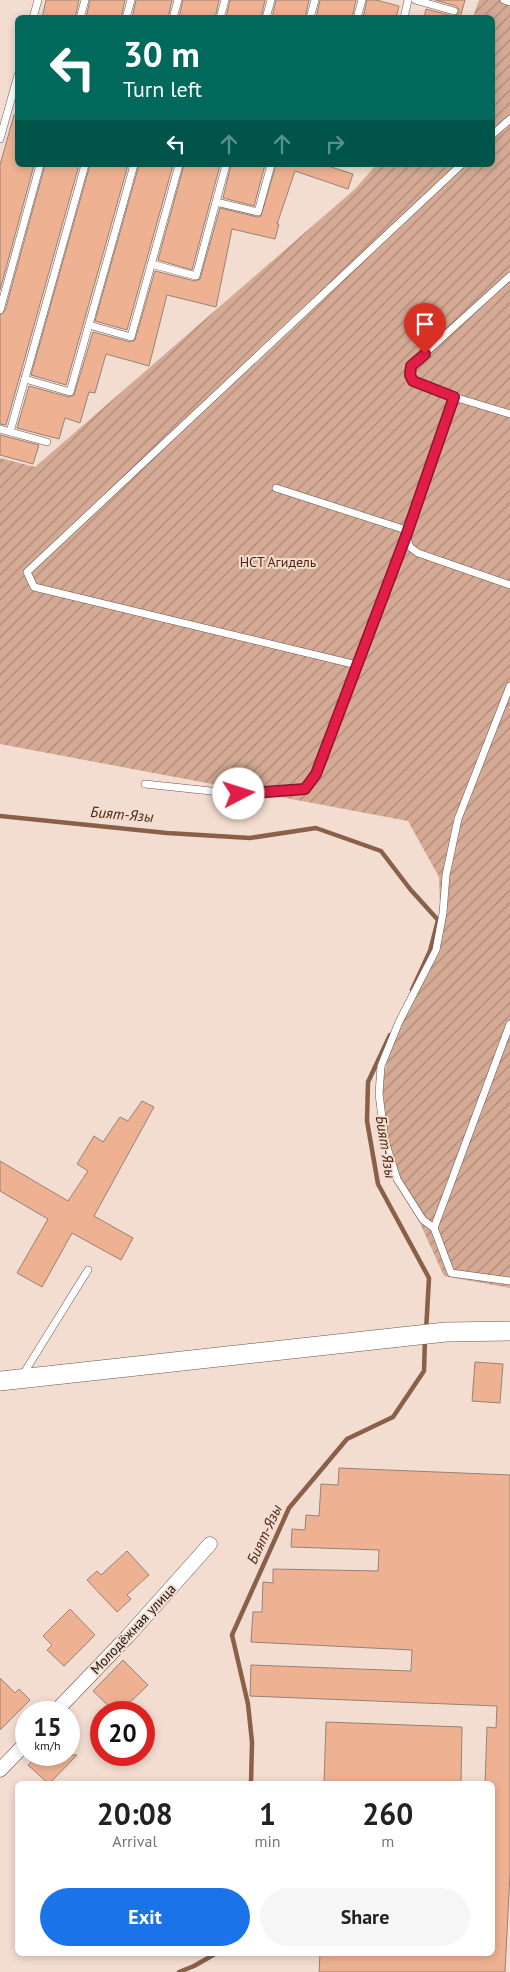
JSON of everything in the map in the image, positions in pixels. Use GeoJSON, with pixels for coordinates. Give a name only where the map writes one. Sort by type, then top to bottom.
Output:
{"type":"FeatureCollection","features":[{"type":"Feature","properties":{"kind":"main road"},"geometry":{"type":"LineString","coordinates":[[0,1381],[446,1332],[510,1330]]}},
{"type":"Feature","properties":{"kind":"street","name":"Молодёжная улица"},"geometry":{"type":"LineString","coordinates":[[66,1701],[128,1636],[210,1544]]}},
{"type":"Feature","properties":{"kind":"street"},"geometry":{"type":"LineString","coordinates":[[0,1770],[15,1754]]}},
{"type":"Feature","properties":{"kind":"lane"},"geometry":{"type":"LineString","coordinates":[[34,15],[38,0]]}},
{"type":"Feature","properties":{"kind":"lane"},"geometry":{"type":"LineString","coordinates":[[81,15],[85,0]]}},
{"type":"Feature","properties":{"kind":"lane"},"geometry":{"type":"LineString","coordinates":[[127,15],[130,0]]}},
{"type":"Feature","properties":{"kind":"lane"},"geometry":{"type":"LineString","coordinates":[[174,15],[178,0]]}},
{"type":"Feature","properties":{"kind":"lane"},"geometry":{"type":"LineString","coordinates":[[221,15],[225,0]]}},
{"type":"Feature","properties":{"kind":"lane"},"geometry":{"type":"LineString","coordinates":[[267,15],[271,0]]}},
{"type":"Feature","properties":{"kind":"lane"},"geometry":{"type":"LineString","coordinates":[[311,15],[315,0]]}},
{"type":"Feature","properties":{"kind":"lane"},"geometry":{"type":"LineString","coordinates":[[358,15],[362,0]]}},
{"type":"Feature","properties":{"kind":"lane"},"geometry":{"type":"LineString","coordinates":[[405,15],[408,0]]}},
{"type":"Feature","properties":{"kind":"lane"},"geometry":{"type":"LineString","coordinates":[[415,0],[454,11]]}},
{"type":"Feature","properties":{"kind":"lane"},"geometry":{"type":"LineString","coordinates":[[504,0],[510,2]]}},
{"type":"Feature","properties":{"kind":"lane"},"geometry":{"type":"LineString","coordinates":[[0,139],[15,86]]}},
{"type":"Feature","properties":{"kind":"lane"},"geometry":{"type":"LineString","coordinates":[[495,132],[510,119]]}},
{"type":"Feature","properties":{"kind":"lane"},"geometry":{"type":"LineString","coordinates":[[0,310],[39,167]]}},
{"type":"Feature","properties":{"kind":"lane"},"geometry":{"type":"LineString","coordinates":[[10,432],[84,167]]}},
{"type":"Feature","properties":{"kind":"lane"},"geometry":{"type":"LineString","coordinates":[[25,379],[70,392],[133,167]]}},
{"type":"Feature","properties":{"kind":"lane"},"geometry":{"type":"LineString","coordinates":[[89,325],[131,337],[178,167]]}},
{"type":"Feature","properties":{"kind":"lane"},"geometry":{"type":"LineString","coordinates":[[151,264],[196,276],[225,167]]}},
{"type":"Feature","properties":{"kind":"lane"},"geometry":{"type":"LineString","coordinates":[[216,202],[258,212],[270,167]]}},
{"type":"Feature","properties":{"kind":"lane"},"geometry":{"type":"LineString","coordinates":[[357,666],[34,587],[27,572],[459,167]]}},
{"type":"Feature","properties":{"kind":"lane"},"geometry":{"type":"LineString","coordinates":[[510,276],[411,366],[410,375],[413,381],[454,397],[510,414]]}},
{"type":"Feature","properties":{"kind":"lane"},"geometry":{"type":"LineString","coordinates":[[145,784],[239,794],[305,789],[316,774],[406,536],[454,397]]}},
{"type":"Feature","properties":{"kind":"lane"},"geometry":{"type":"LineString","coordinates":[[0,429],[47,442]]}},
{"type":"Feature","properties":{"kind":"lane"},"geometry":{"type":"LineString","coordinates":[[276,488],[403,529],[410,547],[418,552],[510,584]]}},
{"type":"Feature","properties":{"kind":"lane"},"geometry":{"type":"LineString","coordinates":[[510,686],[458,819],[446,875],[443,913],[436,950],[399,1022],[381,1066],[379,1094],[385,1141],[396,1179],[423,1220],[434,1228],[451,1273],[510,1281]]}},
{"type":"Feature","properties":{"kind":"lane"},"geometry":{"type":"LineString","coordinates":[[434,1228],[510,1024]]}},
{"type":"Feature","properties":{"kind":"lane"},"geometry":{"type":"LineString","coordinates":[[20,1379],[88,1270]]}},
{"type":"Feature","properties":{"kind":"green space","name":"НСТ Агидель"},"geometry":{"type":"Polygon","coordinates":[[[479,0],[510,0],[510,1288],[444,1276],[394,1166],[385,1121],[382,1080],[395,1035],[441,932],[439,877],[408,821],[0,744],[0,458],[35,467],[355,189],[374,167],[495,167],[495,15],[474,15],[479,0]]]}},
{"type":"Feature","properties":{"kind":"building"},"geometry":{"type":"Polygon","coordinates":[[[46,0],[79,0],[76,15],[43,15],[46,0]]]}},
{"type":"Feature","properties":{"kind":"building"},"geometry":{"type":"Polygon","coordinates":[[[90,0],[125,0],[122,15],[87,15],[90,0]]]}},
{"type":"Feature","properties":{"kind":"building"},"geometry":{"type":"Polygon","coordinates":[[[136,0],[172,0],[169,15],[133,15],[136,0]]]}},
{"type":"Feature","properties":{"kind":"building"},"geometry":{"type":"Polygon","coordinates":[[[183,0],[219,0],[216,15],[180,15],[183,0]]]}},
{"type":"Feature","properties":{"kind":"building"},"geometry":{"type":"Polygon","coordinates":[[[230,0],[265,0],[262,15],[227,15],[230,0]]]}},
{"type":"Feature","properties":{"kind":"building"},"geometry":{"type":"Polygon","coordinates":[[[276,0],[309,0],[306,15],[273,15],[276,0]]]}},
{"type":"Feature","properties":{"kind":"building"},"geometry":{"type":"Polygon","coordinates":[[[320,0],[356,0],[353,15],[317,15],[320,0]]]}},
{"type":"Feature","properties":{"kind":"building"},"geometry":{"type":"Polygon","coordinates":[[[367,0],[376,0],[399,6],[397,15],[364,15],[367,0]]]}},
{"type":"Feature","properties":{"kind":"building"},"geometry":{"type":"Polygon","coordinates":[[[435,0],[465,0],[461,15],[455,15],[459,13],[459,9],[456,6],[435,0]]]}},
{"type":"Feature","properties":{"kind":"building"},"geometry":{"type":"Polygon","coordinates":[[[426,9],[449,15],[425,15],[426,9]]]}},
{"type":"Feature","properties":{"kind":"building"},"geometry":{"type":"Polygon","coordinates":[[[15,115],[15,167],[33,167],[0,290],[0,165],[15,115]]]}},
{"type":"Feature","properties":{"kind":"building"},"geometry":{"type":"Polygon","coordinates":[[[44,167],[78,167],[6,425],[0,424],[0,315],[5,311],[44,167]]]}},
{"type":"Feature","properties":{"kind":"building"},"geometry":{"type":"Polygon","coordinates":[[[89,167],[127,167],[66,385],[31,375],[89,167]]]}},
{"type":"Feature","properties":{"kind":"building"},"geometry":{"type":"Polygon","coordinates":[[[138,167],[172,167],[127,330],[95,321],[138,167]]]}},
{"type":"Feature","properties":{"kind":"building"},"geometry":{"type":"Polygon","coordinates":[[[183,167],[219,167],[192,270],[158,260],[183,167]]]}},
{"type":"Feature","properties":{"kind":"building"},"geometry":{"type":"Polygon","coordinates":[[[231,167],[264,167],[254,206],[223,198],[231,167]]]}},
{"type":"Feature","properties":{"kind":"building"},"geometry":{"type":"Polygon","coordinates":[[[275,167],[331,167],[353,174],[348,189],[295,171],[277,224],[279,224],[275,239],[232,229],[216,307],[167,295],[149,366],[106,354],[95,393],[89,392],[80,423],[65,418],[59,439],[17,428],[29,386],[69,397],[74,395],[93,332],[130,342],[135,340],[155,271],[195,281],[200,279],[220,208],[257,217],[261,216],[275,167]]]}},
{"type":"Feature","properties":{"kind":"building"},"geometry":{"type":"Polygon","coordinates":[[[0,435],[39,445],[33,464],[0,455],[0,435]]]}},
{"type":"Feature","properties":{"kind":"building"},"geometry":{"type":"Polygon","coordinates":[[[142,1101],[154,1107],[94,1216],[133,1238],[121,1260],[72,1233],[42,1287],[17,1273],[48,1219],[0,1191],[0,1161],[68,1201],[88,1171],[77,1164],[94,1136],[103,1142],[120,1117],[128,1121],[142,1101]]]}},
{"type":"Feature","properties":{"kind":"building"},"geometry":{"type":"Polygon","coordinates":[[[475,1362],[503,1364],[500,1403],[472,1401],[475,1362]]]}},
{"type":"Feature","properties":{"kind":"building"},"geometry":{"type":"Polygon","coordinates":[[[339,1468],[510,1475],[510,1873],[505,1972],[319,1972],[320,1956],[495,1956],[495,1781],[485,1781],[487,1727],[496,1728],[497,1706],[250,1696],[251,1665],[411,1671],[412,1650],[251,1642],[253,1612],[262,1612],[263,1582],[273,1583],[273,1569],[378,1571],[379,1550],[291,1547],[292,1529],[305,1530],[306,1515],[319,1516],[321,1484],[338,1485],[339,1468]]]}},
{"type":"Feature","properties":{"kind":"building"},"geometry":{"type":"Polygon","coordinates":[[[127,1551],[149,1575],[127,1595],[131,1599],[117,1612],[87,1580],[97,1571],[101,1575],[127,1551]]]}},
{"type":"Feature","properties":{"kind":"building"},"geometry":{"type":"Polygon","coordinates":[[[70,1609],[95,1635],[64,1666],[47,1650],[52,1645],[43,1636],[70,1609]]]}},
{"type":"Feature","properties":{"kind":"building"},"geometry":{"type":"Polygon","coordinates":[[[123,1660],[148,1685],[131,1701],[103,1701],[93,1691],[123,1660]]]}},
{"type":"Feature","properties":{"kind":"building"},"geometry":{"type":"Polygon","coordinates":[[[0,1678],[15,1693],[19,1689],[30,1700],[15,1701],[15,1715],[0,1730],[0,1678]]]}},
{"type":"Feature","properties":{"kind":"building"},"geometry":{"type":"Polygon","coordinates":[[[326,1722],[462,1727],[461,1781],[324,1781],[326,1722]]]}},
{"type":"Feature","properties":{"kind":"building"},"geometry":{"type":"Polygon","coordinates":[[[29,1766],[66,1766],[52,1781],[46,1781],[29,1766]]]}},
{"type":"Feature","properties":{"kind":"waterway","name":"Бият-Язы"},"geometry":{"type":"LineString","coordinates":[[0,816],[167,833],[250,838],[316,828],[381,851],[410,889],[438,920],[430,951],[412,990]]}},
{"type":"Feature","properties":{"kind":"waterway","name":"Бият-Язы"},"geometry":{"type":"LineString","coordinates":[[390,1035],[368,1082],[367,1121],[378,1184],[429,1278],[426,1331]]}},
{"type":"Feature","properties":{"kind":"waterway","name":"Бият-Язы"},"geometry":{"type":"LineString","coordinates":[[251,1781],[252,1742],[248,1704],[232,1635],[289,1508],[347,1439],[393,1417],[424,1371],[425,1338]]}},
{"type":"Feature","properties":{"kind":"waterway","name":"Бият-Язы"},"geometry":{"type":"LineString","coordinates":[[179,1972],[212,1956]]}},
{"type":"Feature","properties":{"kind":"route"},"geometry":{"type":"LineString","coordinates":[[239,794],[305,789],[316,774],[406,536],[454,397],[413,381],[410,375],[411,366],[425,354]]}}]}
